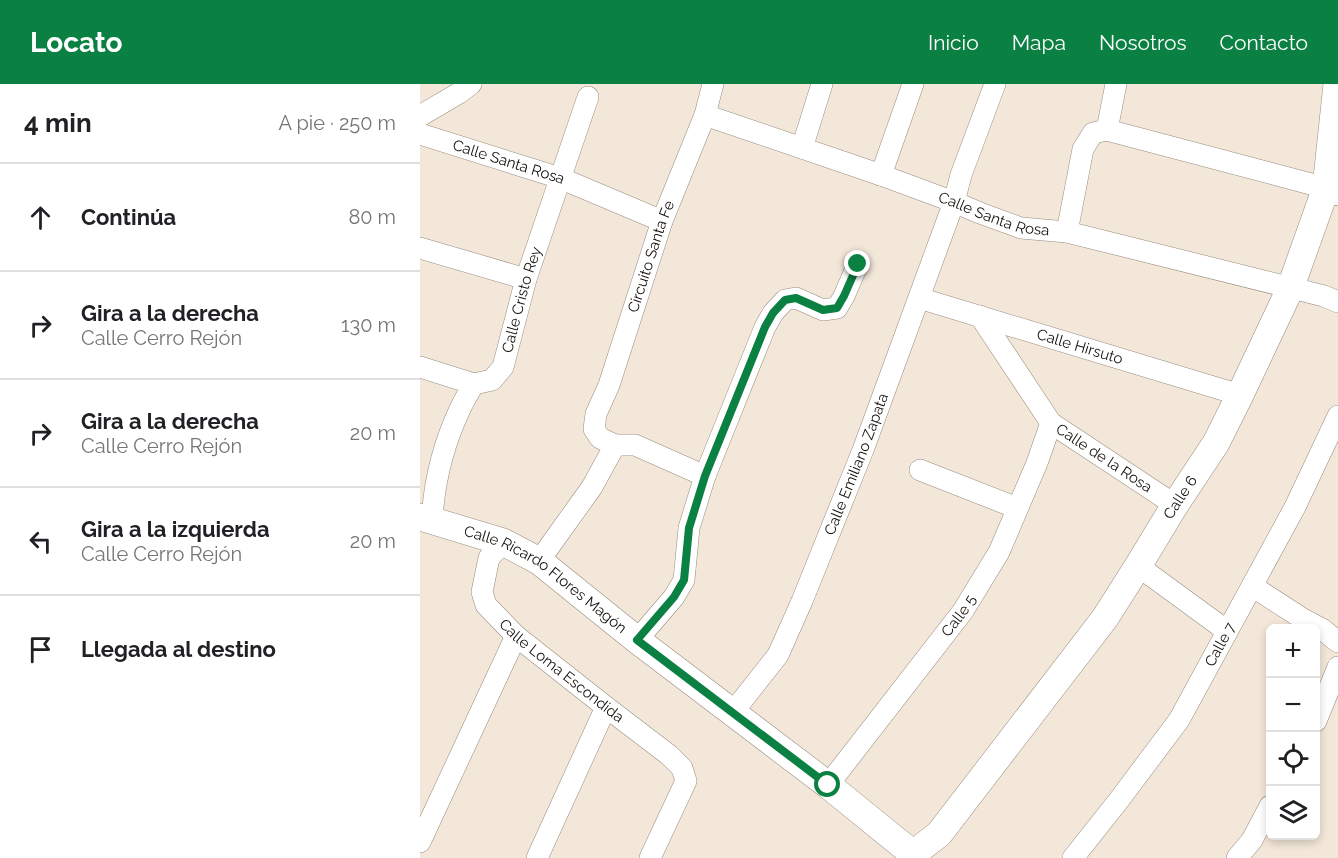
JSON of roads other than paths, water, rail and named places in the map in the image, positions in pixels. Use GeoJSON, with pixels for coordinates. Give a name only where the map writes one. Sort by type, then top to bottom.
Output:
{"type":"FeatureCollection","features":[{"type":"Feature","properties":{"kind":"street"},"geometry":{"type":"LineString","coordinates":[[420,116],[471,84]]}},
{"type":"Feature","properties":{"kind":"street","name":"Circuito Santa Fe"},"geometry":{"type":"LineString","coordinates":[[615,445],[600,438],[594,429],[596,414],[609,385],[662,221],[705,115],[713,84]]}},
{"type":"Feature","properties":{"kind":"street"},"geometry":{"type":"LineString","coordinates":[[802,148],[822,84]]}},
{"type":"Feature","properties":{"kind":"street"},"geometry":{"type":"LineString","coordinates":[[881,175],[913,84]]}},
{"type":"Feature","properties":{"kind":"street","name":"Calle Emiliano Zapata"},"geometry":{"type":"LineString","coordinates":[[734,712],[778,655],[797,612],[863,450],[920,298],[954,202],[961,175],[995,84]]}},
{"type":"Feature","properties":{"kind":"street"},"geometry":{"type":"LineString","coordinates":[[1107,130],[1116,84]]}},
{"type":"Feature","properties":{"kind":"street","name":"Calle 6"},"geometry":{"type":"LineString","coordinates":[[914,857],[939,834],[1105,618],[1174,505],[1216,442],[1290,289],[1332,191],[1336,84]]}},
{"type":"Feature","properties":{"kind":"street","name":"Calle Cristo Rey"},"geometry":{"type":"LineString","coordinates":[[474,384],[492,380],[503,367],[526,279],[588,97]]}},
{"type":"Feature","properties":{"kind":"street","name":"Calle Santa Rosa"},"geometry":{"type":"LineString","coordinates":[[705,115],[881,175],[1021,228],[1067,232],[1324,296],[1338,302]]}},
{"type":"Feature","properties":{"kind":"street"},"geometry":{"type":"LineString","coordinates":[[1067,232],[1083,149],[1093,133],[1107,130],[1332,191]]}},
{"type":"Feature","properties":{"kind":"street","name":"Calle Santa Rosa"},"geometry":{"type":"LineString","coordinates":[[420,134],[560,178],[662,221]]}},
{"type":"Feature","properties":{"kind":"street"},"geometry":{"type":"LineString","coordinates":[[420,248],[526,279]]}},
{"type":"Feature","properties":{"kind":"street"},"geometry":{"type":"LineString","coordinates":[[637,640],[674,597],[684,580],[689,528],[705,476],[765,327],[773,313],[785,300],[796,298],[823,310],[837,308],[858,264]]}},
{"type":"Feature","properties":{"kind":"street","name":"Calle Hirsuto"},"geometry":{"type":"LineString","coordinates":[[920,298],[1240,395]]}},
{"type":"Feature","properties":{"kind":"street","name":"Calle de la Rosa"},"geometry":{"type":"LineString","coordinates":[[980,316],[1051,423],[1174,505]]}},
{"type":"Feature","properties":{"kind":"street"},"geometry":{"type":"LineString","coordinates":[[420,367],[474,384],[460,408],[445,447],[426,519]]}},
{"type":"Feature","properties":{"kind":"street","name":"Calle 7"},"geometry":{"type":"LineString","coordinates":[[1073,858],[1179,720],[1296,507],[1338,416]]}},
{"type":"Feature","properties":{"kind":"street","name":"Calle 5"},"geometry":{"type":"LineString","coordinates":[[828,785],[963,611],[999,552],[1037,464],[1051,423]]}},
{"type":"Feature","properties":{"kind":"street"},"geometry":{"type":"LineString","coordinates":[[539,561],[592,487],[615,445],[635,446],[705,476]]}},
{"type":"Feature","properties":{"kind":"street"},"geometry":{"type":"LineString","coordinates":[[920,470],[1017,508]]}},
{"type":"Feature","properties":{"kind":"street","name":"Calle Ricardo Flores Magón"},"geometry":{"type":"LineString","coordinates":[[426,519],[503,542],[539,561],[637,640],[828,785],[914,857]]}},
{"type":"Feature","properties":{"kind":"street","name":"Calle Loma Escondida"},"geometry":{"type":"LineString","coordinates":[[503,542],[489,558],[482,592],[486,605],[516,636],[669,755],[682,768],[686,781],[650,858]]}},
{"type":"Feature","properties":{"kind":"street"},"geometry":{"type":"LineString","coordinates":[[1138,566],[1227,632]]}},
{"type":"Feature","properties":{"kind":"street"},"geometry":{"type":"LineString","coordinates":[[1252,586],[1322,629],[1338,642]]}},
{"type":"Feature","properties":{"kind":"street"},"geometry":{"type":"LineString","coordinates":[[420,842],[516,636]]}},
{"type":"Feature","properties":{"kind":"street"},"geometry":{"type":"LineString","coordinates":[[1320,711],[1338,667]]}},
{"type":"Feature","properties":{"kind":"street"},"geometry":{"type":"LineString","coordinates":[[537,858],[606,707]]}},
{"type":"Feature","properties":{"kind":"street"},"geometry":{"type":"LineString","coordinates":[[1237,858],[1251,840],[1266,813]]}}]}
